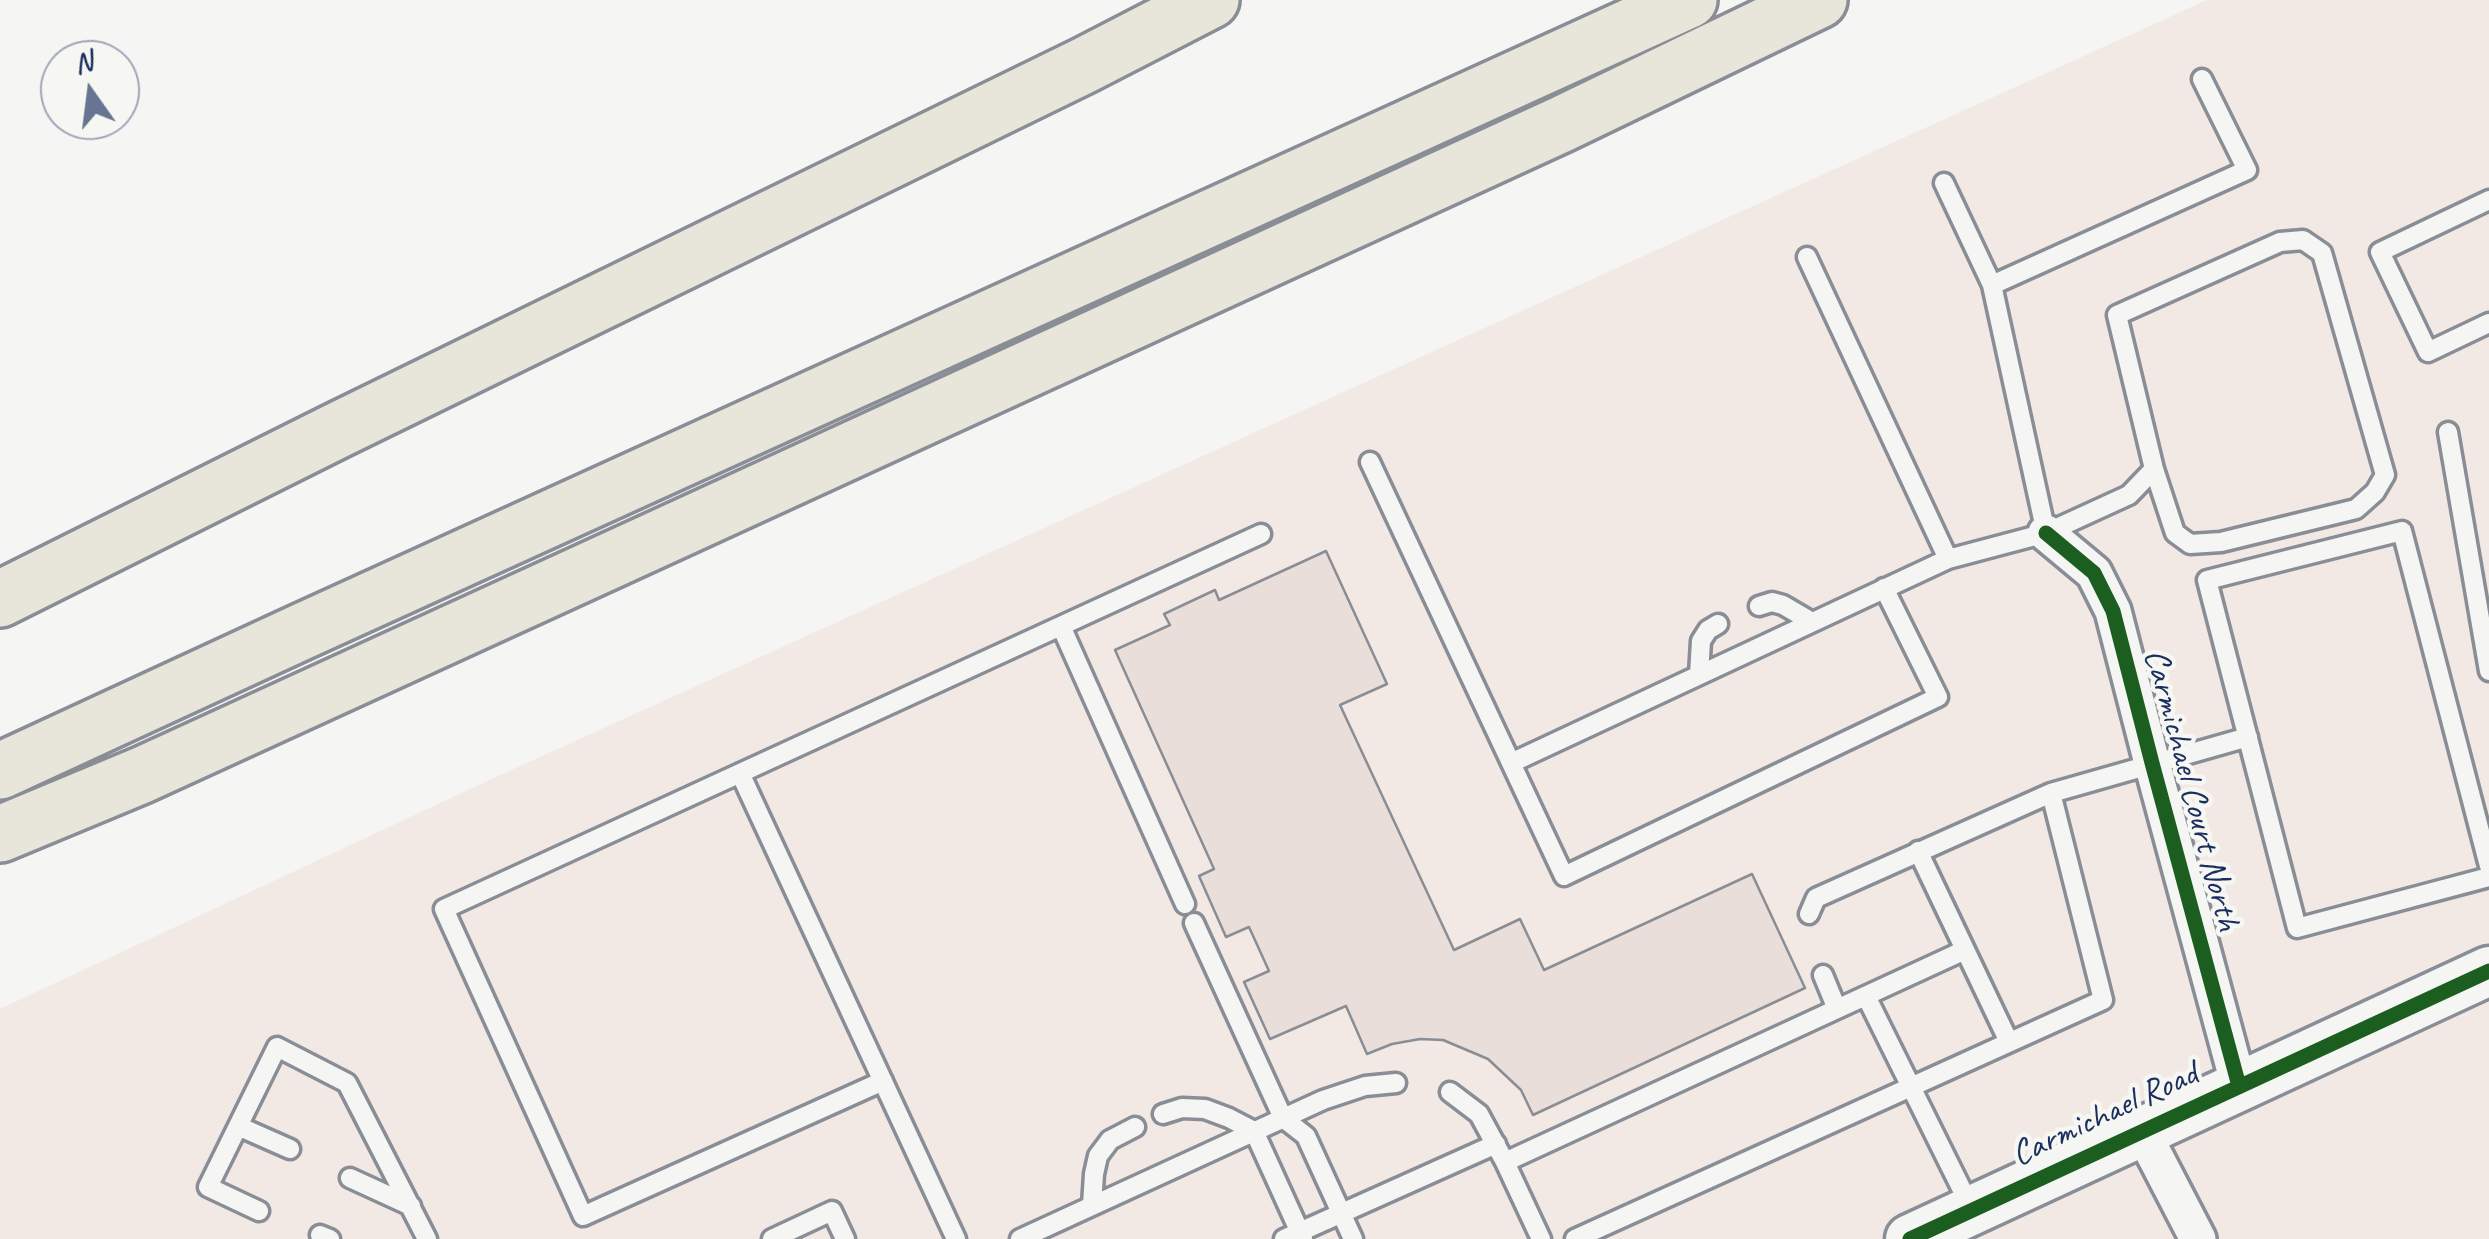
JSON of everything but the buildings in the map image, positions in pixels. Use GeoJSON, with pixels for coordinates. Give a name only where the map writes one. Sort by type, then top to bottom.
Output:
{"type":"FeatureCollection","features":[{"type":"Feature","properties":{"kind":"highway"},"geometry":{"type":"LineString","coordinates":[[0,600],[1212,0]]}},
{"type":"Feature","properties":{"kind":"highway"},"geometry":{"type":"LineString","coordinates":[[0,771],[1689,0]]}},
{"type":"Feature","properties":{"kind":"highway"},"geometry":{"type":"LineString","coordinates":[[0,846],[142,775],[1562,124],[1818,0]]}},
{"type":"Feature","properties":{"kind":"highway"},"geometry":{"type":"LineString","coordinates":[[0,834],[142,775]]}},
{"type":"Feature","properties":{"kind":"street","name":"Carmichael Court North"},"geometry":{"type":"LineString","coordinates":[[2046,533],[2094,573],[2113,610],[2239,1086]]}},
{"type":"Feature","properties":{"kind":"street","name":"Carmichael Road"},"geometry":{"type":"LineString","coordinates":[[1910,1239],[2488,974]]}},
{"type":"Feature","properties":{"kind":"street"},"geometry":{"type":"LineString","coordinates":[[2142,1131],[2198,1239]]}},
{"type":"Feature","properties":{"kind":"lane"},"geometry":{"type":"LineString","coordinates":[[1992,286],[2247,170],[2202,79]]}},
{"type":"Feature","properties":{"kind":"lane"},"geometry":{"type":"LineString","coordinates":[[1944,183],[1992,286],[2046,533]]}},
{"type":"Feature","properties":{"kind":"lane"},"geometry":{"type":"LineString","coordinates":[[2489,200],[2380,252],[2428,352],[2489,323]]}},
{"type":"Feature","properties":{"kind":"lane"},"geometry":{"type":"LineString","coordinates":[[2304,240],[2322,253],[2385,476],[2375,492],[2356,509],[2221,542],[2190,544],[2175,533],[2154,469],[2118,315],[2280,242],[2304,240]]}},
{"type":"Feature","properties":{"kind":"lane"},"geometry":{"type":"LineString","coordinates":[[1807,257],[1948,558]]}},
{"type":"Feature","properties":{"kind":"lane"},"geometry":{"type":"LineString","coordinates":[[2448,432],[2481,570],[2489,671]]}},
{"type":"Feature","properties":{"kind":"lane"},"geometry":{"type":"LineString","coordinates":[[1370,462],[1564,876],[1938,697],[1884,588]]}},
{"type":"Feature","properties":{"kind":"lane"},"geometry":{"type":"LineString","coordinates":[[1512,763],[1948,558],[2046,533],[2129,494],[2154,469]]}},
{"type":"Feature","properties":{"kind":"lane"},"geometry":{"type":"LineString","coordinates":[[2489,866],[2402,531],[2207,580],[2297,928],[2489,877]]}},
{"type":"Feature","properties":{"kind":"lane"},"geometry":{"type":"LineString","coordinates":[[883,1081],[583,1216],[444,909],[1261,534]]}},
{"type":"Feature","properties":{"kind":"lane"},"geometry":{"type":"LineString","coordinates":[[1759,606],[1772,602],[1783,605],[1812,622]]}},
{"type":"Feature","properties":{"kind":"lane"},"geometry":{"type":"LineString","coordinates":[[1699,675],[1701,641],[1718,624]]}},
{"type":"Feature","properties":{"kind":"lane"},"geometry":{"type":"LineString","coordinates":[[1060,626],[1185,904]]}},
{"type":"Feature","properties":{"kind":"lane"},"geometry":{"type":"LineString","coordinates":[[1808,914],[1816,898],[2050,793],[2248,737]]}},
{"type":"Feature","properties":{"kind":"lane"},"geometry":{"type":"LineString","coordinates":[[740,773],[956,1239]]}},
{"type":"Feature","properties":{"kind":"lane"},"geometry":{"type":"LineString","coordinates":[[1575,1239],[2103,1000],[2050,793]]}},
{"type":"Feature","properties":{"kind":"lane"},"geometry":{"type":"LineString","coordinates":[[1918,852],[2009,1042]]}},
{"type":"Feature","properties":{"kind":"lane"},"geometry":{"type":"LineString","coordinates":[[1194,923],[1283,1118],[1306,1136],[1353,1239]]}},
{"type":"Feature","properties":{"kind":"lane"},"geometry":{"type":"LineString","coordinates":[[1505,1162],[1965,950]]}},
{"type":"Feature","properties":{"kind":"lane"},"geometry":{"type":"LineString","coordinates":[[1823,975],[1837,1009]]}},
{"type":"Feature","properties":{"kind":"lane"},"geometry":{"type":"LineString","coordinates":[[1866,996],[1972,1210]]}},
{"type":"Feature","properties":{"kind":"lane"},"geometry":{"type":"LineString","coordinates":[[260,1210],[208,1187],[277,1046],[348,1083],[427,1239]]}},
{"type":"Feature","properties":{"kind":"lane"},"geometry":{"type":"LineString","coordinates":[[1020,1239],[1323,1100],[1365,1086],[1396,1083]]}},
{"type":"Feature","properties":{"kind":"lane"},"geometry":{"type":"LineString","coordinates":[[1450,1092],[1479,1114],[1541,1239]]}},
{"type":"Feature","properties":{"kind":"lane"},"geometry":{"type":"LineString","coordinates":[[1162,1114],[1182,1108],[1204,1110],[1254,1131],[1296,1237],[1496,1144]]}},
{"type":"Feature","properties":{"kind":"lane"},"geometry":{"type":"LineString","coordinates":[[238,1126],[290,1150]]}},
{"type":"Feature","properties":{"kind":"lane"},"geometry":{"type":"LineString","coordinates":[[1092,1206],[1098,1156],[1110,1140],[1135,1127]]}},
{"type":"Feature","properties":{"kind":"lane"},"geometry":{"type":"LineString","coordinates":[[350,1178],[410,1206]]}},
{"type":"Feature","properties":{"kind":"lane"},"geometry":{"type":"LineString","coordinates":[[772,1239],[832,1211],[845,1239]]}},
{"type":"Feature","properties":{"kind":"shaded area"},"geometry":{"type":"Polygon","coordinates":[[[2207,0],[2489,0],[2489,1239],[0,1239],[0,1009],[496,777],[2207,0]]]}},
{"type":"Feature","properties":{"kind":"cycle path"},"geometry":{"type":"LineString","coordinates":[[2046,533],[2094,573],[2113,611],[2239,1086]]}},
{"type":"Feature","properties":{"kind":"cycle path"},"geometry":{"type":"LineString","coordinates":[[1910,1239],[2489,971]]}}]}
